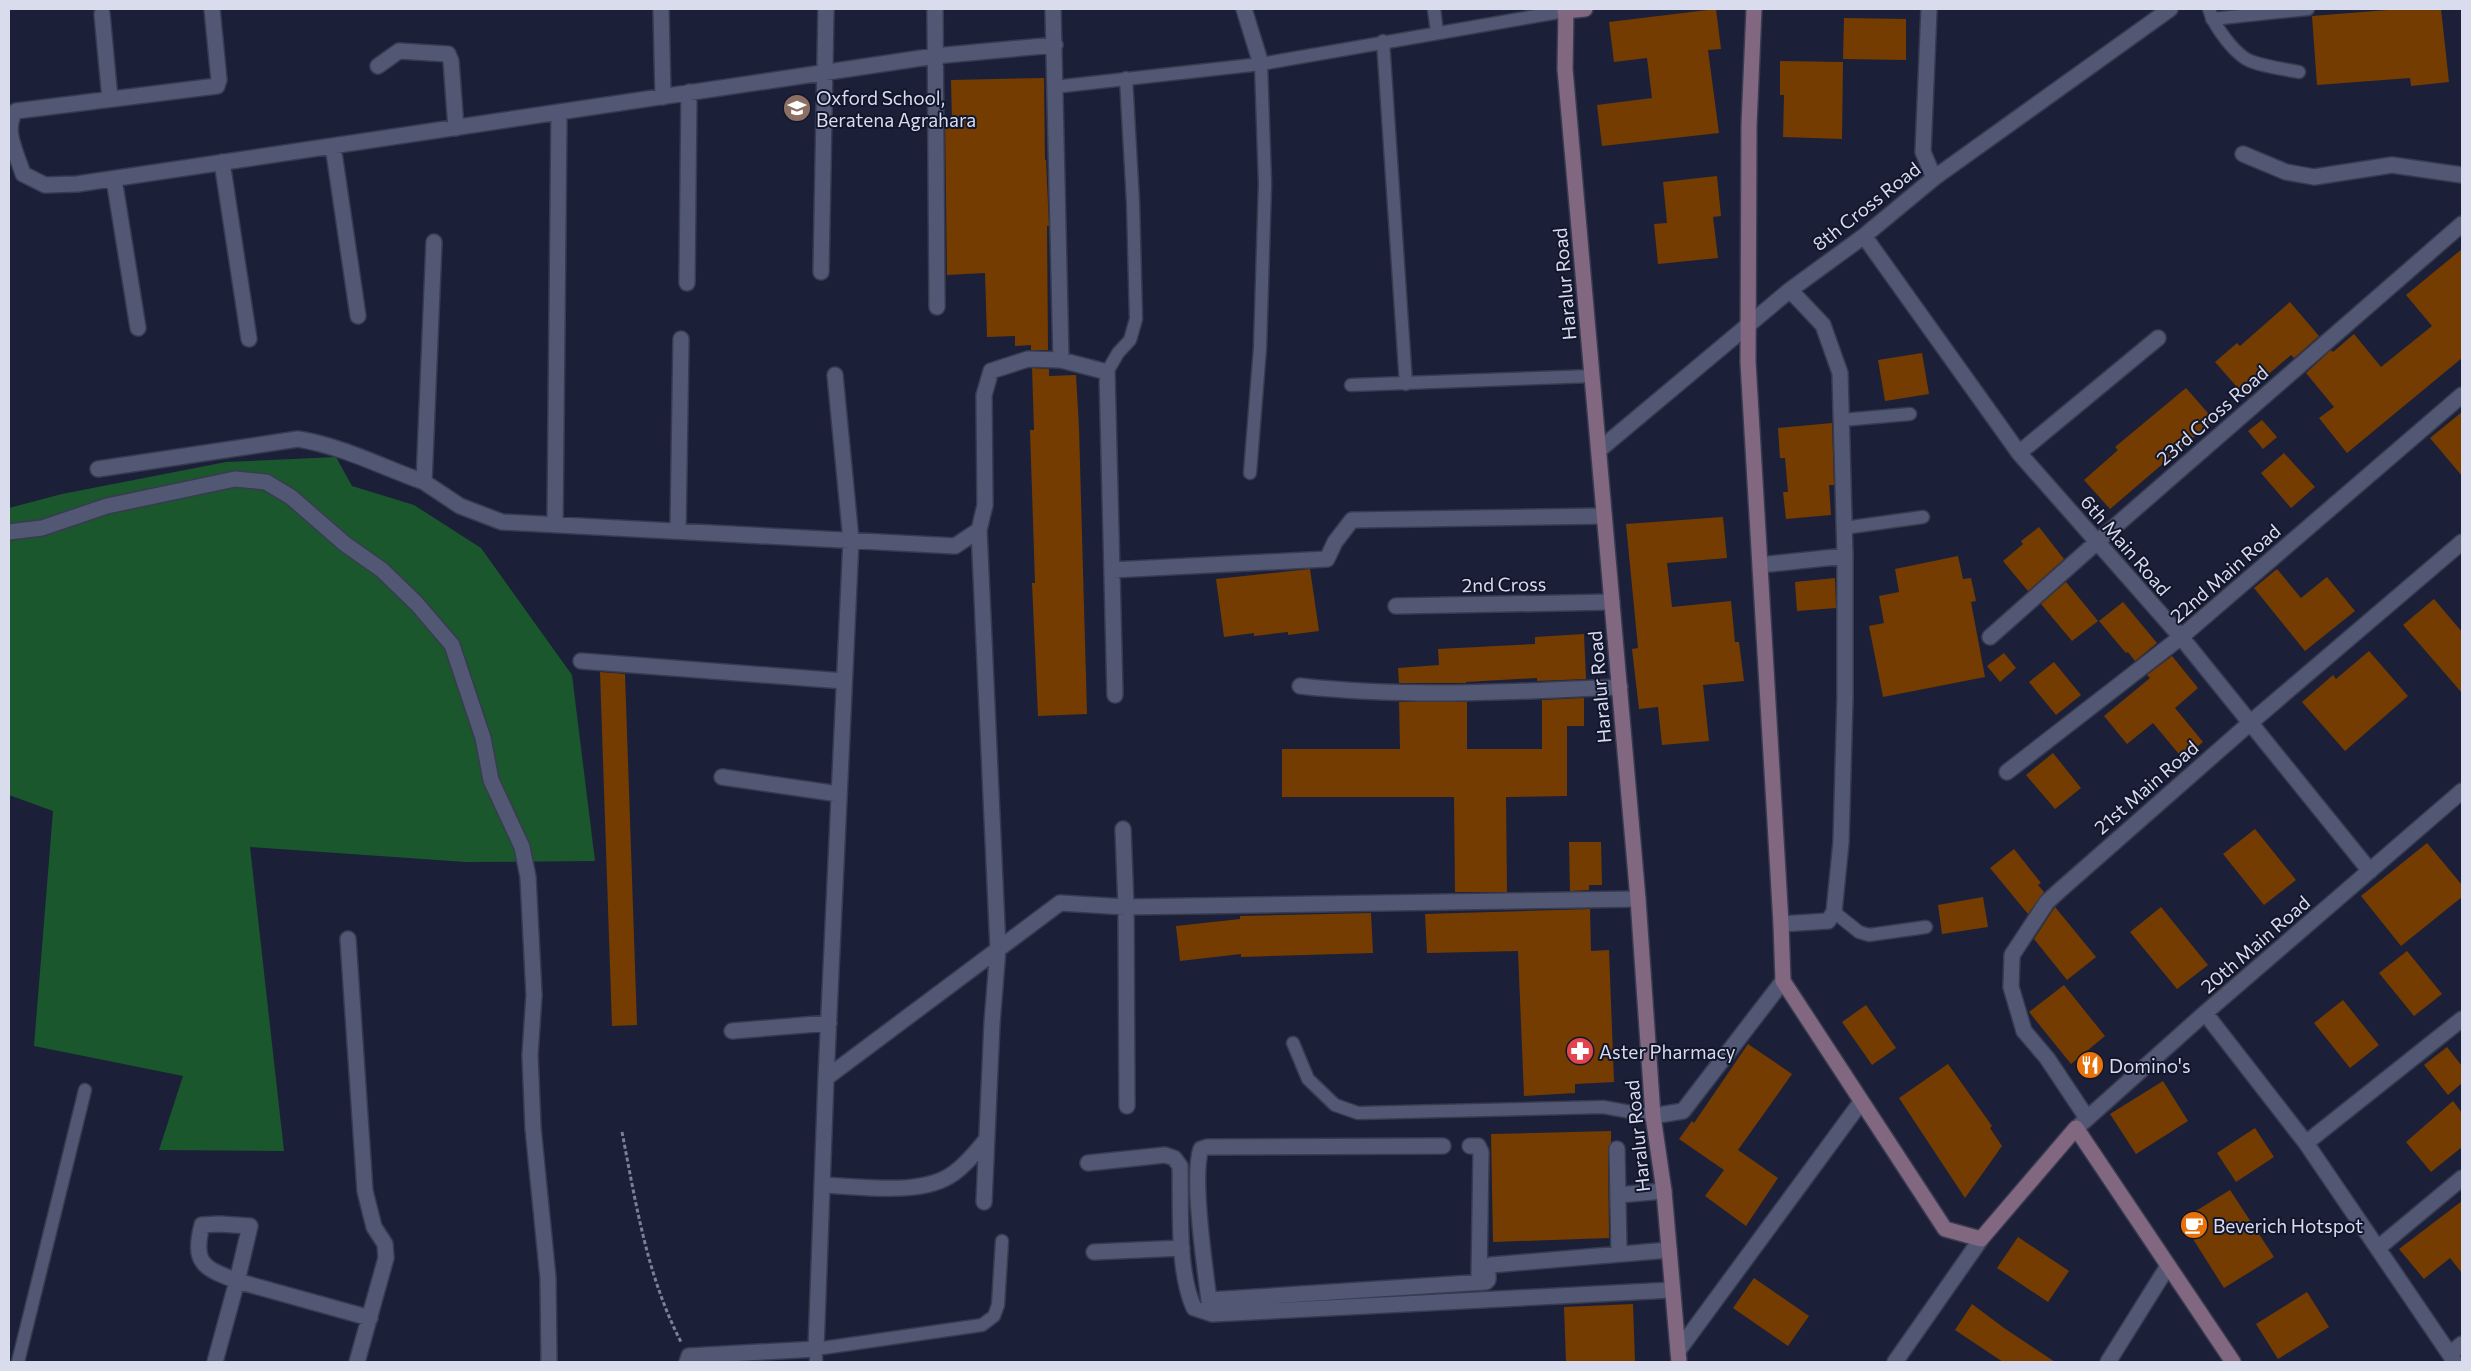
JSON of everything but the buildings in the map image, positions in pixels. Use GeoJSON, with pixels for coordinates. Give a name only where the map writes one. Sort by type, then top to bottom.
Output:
{"type":"FeatureCollection","features":[{"type":"Feature","properties":{"kind":"street"},"geometry":{"type":"LineString","coordinates":[[212,9],[219,80],[217,86],[16,111],[10,120],[9,129],[23,174],[45,185],[77,184],[935,56],[1055,45]]}},
{"type":"Feature","properties":{"kind":"street"},"geometry":{"type":"LineString","coordinates":[[661,9],[663,97]]}},
{"type":"Feature","properties":{"kind":"street"},"geometry":{"type":"LineString","coordinates":[[822,272],[826,9]]}},
{"type":"Feature","properties":{"kind":"street"},"geometry":{"type":"LineString","coordinates":[[936,9],[937,307]]}},
{"type":"Feature","properties":{"kind":"street"},"geometry":{"type":"LineString","coordinates":[[1053,9],[1061,360]]}},
{"type":"Feature","properties":{"kind":"street"},"geometry":{"type":"LineString","coordinates":[[1244,9],[1261,64]]}},
{"type":"Feature","properties":{"kind":"street"},"geometry":{"type":"LineString","coordinates":[[1565,10],[1585,9]]}},
{"type":"Feature","properties":{"kind":"street"},"geometry":{"type":"LineString","coordinates":[[1754,9],[1749,125],[1748,362],[1783,981],[1945,1229],[1981,1239]]}},
{"type":"Feature","properties":{"kind":"street"},"geometry":{"type":"LineString","coordinates":[[1929,9],[1923,152],[1934,178]]}},
{"type":"Feature","properties":{"kind":"street","name":"8th Cross Road"},"geometry":{"type":"LineString","coordinates":[[1599,450],[1790,290],[1864,236],[1934,178],[2170,9]]}},
{"type":"Feature","properties":{"kind":"street","name":"Haralur Road"},"geometry":{"type":"LineString","coordinates":[[1565,10],[1565,69],[1638,899],[1653,1116],[1664,1191],[1678,1357]]}},
{"type":"Feature","properties":{"kind":"street"},"geometry":{"type":"LineString","coordinates":[[102,14],[110,99]]}},
{"type":"Feature","properties":{"kind":"street"},"geometry":{"type":"LineString","coordinates":[[378,66],[399,51],[448,54],[451,61],[456,128]]}},
{"type":"Feature","properties":{"kind":"street"},"geometry":{"type":"LineString","coordinates":[[686,283],[689,92]]}},
{"type":"Feature","properties":{"kind":"street"},"geometry":{"type":"LineString","coordinates":[[555,524],[559,112]]}},
{"type":"Feature","properties":{"kind":"street"},"geometry":{"type":"LineString","coordinates":[[333,146],[358,316]]}},
{"type":"Feature","properties":{"kind":"street"},"geometry":{"type":"LineString","coordinates":[[2242,154],[2286,172],[2314,178],[2392,165],[2462,175]]}},
{"type":"Feature","properties":{"kind":"street"},"geometry":{"type":"LineString","coordinates":[[222,162],[249,339]]}},
{"type":"Feature","properties":{"kind":"street"},"geometry":{"type":"LineString","coordinates":[[114,178],[138,328]]}},
{"type":"Feature","properties":{"kind":"street","name":"23rd Cross Road"},"geometry":{"type":"LineString","coordinates":[[1990,637],[2462,224]]}},
{"type":"Feature","properties":{"kind":"street","name":"6th Main Road"},"geometry":{"type":"LineString","coordinates":[[1864,236],[2019,453],[2181,637],[2370,871]]}},
{"type":"Feature","properties":{"kind":"street"},"geometry":{"type":"LineString","coordinates":[[424,482],[434,242]]}},
{"type":"Feature","properties":{"kind":"street"},"geometry":{"type":"LineString","coordinates":[[1781,924],[1828,921],[1834,912],[1841,842],[1845,697],[1845,556],[1840,373],[1823,325],[1790,290]]}},
{"type":"Feature","properties":{"kind":"street"},"geometry":{"type":"LineString","coordinates":[[2019,453],[2158,338]]}},
{"type":"Feature","properties":{"kind":"street"},"geometry":{"type":"LineString","coordinates":[[678,530],[681,339]]}},
{"type":"Feature","properties":{"kind":"street"},"geometry":{"type":"LineString","coordinates":[[984,1202],[998,950],[979,530],[985,505],[984,395],[991,371],[1028,359],[1061,360],[1107,372],[1115,695]]}},
{"type":"Feature","properties":{"kind":"street"},"geometry":{"type":"LineString","coordinates":[[688,1359],[816,1356],[828,1023],[851,540],[835,375]]}},
{"type":"Feature","properties":{"kind":"street","name":"22nd Main Road"},"geometry":{"type":"LineString","coordinates":[[2008,772],[2181,637],[2462,395]]}},
{"type":"Feature","properties":{"kind":"street"},"geometry":{"type":"LineString","coordinates":[[98,469],[298,438],[342,449],[424,482],[460,506],[502,522],[955,546],[979,530]]}},
{"type":"Feature","properties":{"kind":"street"},"geometry":{"type":"LineString","coordinates":[[9,532],[42,528],[107,506],[235,479],[266,482],[291,497],[345,544],[382,570],[417,604],[452,645],[483,738],[492,780],[522,847],[528,877],[534,995],[530,1055],[548,1278],[549,1362]]}},
{"type":"Feature","properties":{"kind":"street"},"geometry":{"type":"LineString","coordinates":[[1112,570],[1327,559],[1335,542],[1352,520],[1604,516]]}},
{"type":"Feature","properties":{"kind":"street","name":"21st Main Road"},"geometry":{"type":"LineString","coordinates":[[2082,1123],[2047,1058],[2024,1031],[2011,988],[2012,955],[2046,902],[2250,723],[2462,542]]}},
{"type":"Feature","properties":{"kind":"street"},"geometry":{"type":"LineString","coordinates":[[1760,565],[1845,556]]}},
{"type":"Feature","properties":{"kind":"street","name":"2nd Cross"},"geometry":{"type":"LineString","coordinates":[[1396,606],[1612,602]]}},
{"type":"Feature","properties":{"kind":"street"},"geometry":{"type":"LineString","coordinates":[[581,661],[844,681]]}},
{"type":"Feature","properties":{"kind":"street"},"geometry":{"type":"LineString","coordinates":[[1300,686],[1360,693],[1472,694],[1620,687]]}},
{"type":"Feature","properties":{"kind":"street"},"geometry":{"type":"LineString","coordinates":[[722,777],[839,794]]}},
{"type":"Feature","properties":{"kind":"street","name":"20th Main Road"},"geometry":{"type":"LineString","coordinates":[[2082,1123],[2205,1013],[2462,792]]}},
{"type":"Feature","properties":{"kind":"street"},"geometry":{"type":"LineString","coordinates":[[1122,830],[1126,907],[1127,1106]]}},
{"type":"Feature","properties":{"kind":"street"},"geometry":{"type":"LineString","coordinates":[[826,1078],[1060,903],[1126,907],[1638,899]]}},
{"type":"Feature","properties":{"kind":"street"},"geometry":{"type":"LineString","coordinates":[[348,939],[365,1191],[374,1226],[385,1244],[386,1258],[357,1362]]}},
{"type":"Feature","properties":{"kind":"street"},"geometry":{"type":"LineString","coordinates":[[1653,1116],[1683,1111],[1783,981]]}},
{"type":"Feature","properties":{"kind":"street"},"geometry":{"type":"LineString","coordinates":[[2205,1013],[2306,1143],[2453,1358],[2462,1344]]}},
{"type":"Feature","properties":{"kind":"street"},"geometry":{"type":"LineString","coordinates":[[2306,1143],[2462,1019]]}},
{"type":"Feature","properties":{"kind":"street"},"geometry":{"type":"LineString","coordinates":[[732,1031],[828,1023]]}},
{"type":"Feature","properties":{"kind":"street"},"geometry":{"type":"LineString","coordinates":[[1678,1357],[1861,1102]]}},
{"type":"Feature","properties":{"kind":"street"},"geometry":{"type":"LineString","coordinates":[[1895,1362],[1981,1239],[2082,1123],[2168,1266],[2232,1362]]}},
{"type":"Feature","properties":{"kind":"street"},"geometry":{"type":"LineString","coordinates":[[822,1185],[901,1188],[931,1183],[953,1175],[969,1161],[986,1140]]}},
{"type":"Feature","properties":{"kind":"street"},"geometry":{"type":"LineString","coordinates":[[1211,1307],[1199,1196],[1199,1156],[1201,1149],[1207,1147],[1443,1146]]}},
{"type":"Feature","properties":{"kind":"street"},"geometry":{"type":"LineString","coordinates":[[1470,1146],[1478,1146],[1480,1152],[1479,1282]]}},
{"type":"Feature","properties":{"kind":"street"},"geometry":{"type":"LineString","coordinates":[[1617,1149],[1619,1253]]}},
{"type":"Feature","properties":{"kind":"street"},"geometry":{"type":"LineString","coordinates":[[1088,1164],[1165,1155],[1174,1158],[1180,1166],[1182,1248],[1190,1299],[1194,1308],[1672,1290]]}},
{"type":"Feature","properties":{"kind":"street"},"geometry":{"type":"LineString","coordinates":[[2378,1248],[2462,1178]]}},
{"type":"Feature","properties":{"kind":"street"},"geometry":{"type":"LineString","coordinates":[[1618,1195],[1664,1191]]}},
{"type":"Feature","properties":{"kind":"street"},"geometry":{"type":"LineString","coordinates":[[1094,1252],[1182,1248]]}},
{"type":"Feature","properties":{"kind":"street"},"geometry":{"type":"LineString","coordinates":[[1211,1307],[1479,1282],[1488,1280],[1488,1268],[1491,1264],[1669,1250]]}},
{"type":"Feature","properties":{"kind":"street"},"geometry":{"type":"LineString","coordinates":[[2108,1362],[2168,1266]]}},
{"type":"Feature","properties":{"kind":"street"},"geometry":{"type":"LineString","coordinates":[[215,1362],[237,1281],[370,1318]]}},
{"type":"Feature","properties":{"kind":"lane"},"geometry":{"type":"LineString","coordinates":[[1434,9],[1437,32]]}},
{"type":"Feature","properties":{"kind":"lane"},"geometry":{"type":"LineString","coordinates":[[2210,14],[2308,9]]}},
{"type":"Feature","properties":{"kind":"lane"},"geometry":{"type":"LineString","coordinates":[[1054,86],[1261,64],[1565,10]]}},
{"type":"Feature","properties":{"kind":"lane"},"geometry":{"type":"LineString","coordinates":[[2210,14],[2238,52],[2251,62],[2299,72]]}},
{"type":"Feature","properties":{"kind":"lane"},"geometry":{"type":"LineString","coordinates":[[1384,41],[1406,384]]}},
{"type":"Feature","properties":{"kind":"lane"},"geometry":{"type":"LineString","coordinates":[[1250,473],[1260,348],[1265,184],[1261,64]]}},
{"type":"Feature","properties":{"kind":"lane"},"geometry":{"type":"LineString","coordinates":[[1107,372],[1118,353],[1130,340],[1136,319],[1133,202],[1126,78]]}},
{"type":"Feature","properties":{"kind":"lane"},"geometry":{"type":"LineString","coordinates":[[1351,385],[1592,376]]}},
{"type":"Feature","properties":{"kind":"lane"},"geometry":{"type":"LineString","coordinates":[[1842,420],[1910,414]]}},
{"type":"Feature","properties":{"kind":"lane"},"geometry":{"type":"LineString","coordinates":[[1844,528],[1923,517]]}},
{"type":"Feature","properties":{"kind":"lane"},"geometry":{"type":"LineString","coordinates":[[1834,912],[1859,932],[1869,935],[1926,927]]}},
{"type":"Feature","properties":{"kind":"lane"},"geometry":{"type":"LineString","coordinates":[[1293,1043],[1308,1079],[1335,1105],[1358,1113],[1603,1107],[1653,1116]]}},
{"type":"Feature","properties":{"kind":"lane"},"geometry":{"type":"LineString","coordinates":[[18,1362],[85,1090]]}},
{"type":"Feature","properties":{"kind":"lane"},"geometry":{"type":"LineString","coordinates":[[816,1356],[982,1325],[994,1316],[998,1305],[1002,1241]]}},
{"type":"Feature","properties":{"kind":"path"},"geometry":{"type":"LineString","coordinates":[[622,1132],[648,1259],[665,1311],[688,1359]]}},
{"type":"Feature","properties":{"kind":"green space"},"geometry":{"type":"Polygon","coordinates":[[[336,457],[352,486],[414,505],[481,548],[572,675],[595,861],[466,862],[250,847],[284,1151],[159,1150],[183,1076],[34,1046],[53,811],[9,795],[9,508],[62,494],[226,462],[336,457]]]}},
{"type":"Feature","properties":{"kind":"place","name":"Oxford School, Beratena Agrahara"},"geometry":{"type":"Point","coordinates":[797,108]}},
{"type":"Feature","properties":{"kind":"place","name":"Aster Pharmacy"},"geometry":{"type":"Point","coordinates":[1580,1051]}},
{"type":"Feature","properties":{"kind":"place","name":"Domino's"},"geometry":{"type":"Point","coordinates":[2090,1065]}},
{"type":"Feature","properties":{"kind":"place","name":"Beverich Hotspot"},"geometry":{"type":"Point","coordinates":[2194,1225]}}]}
